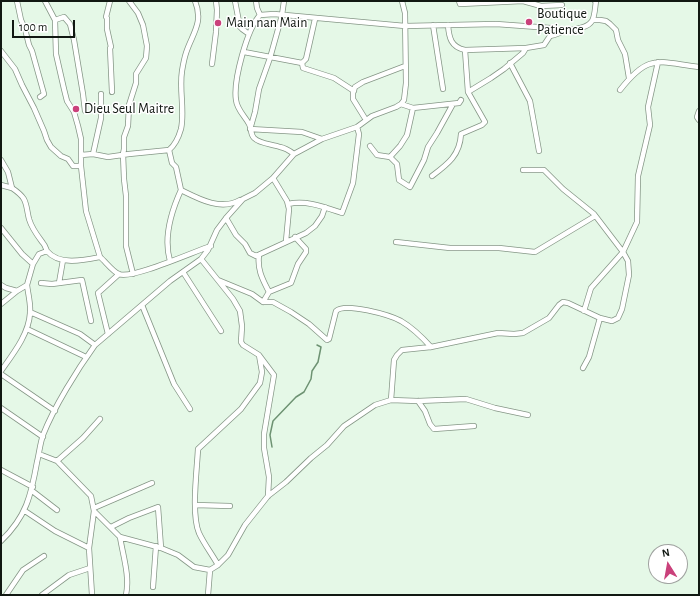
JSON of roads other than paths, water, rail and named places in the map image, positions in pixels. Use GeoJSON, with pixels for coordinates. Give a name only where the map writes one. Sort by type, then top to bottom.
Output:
{"type":"FeatureCollection","features":[{"type":"Feature","properties":{"kind":"street"},"geometry":{"type":"LineString","coordinates":[[17,1],[28,45],[32,51],[44,94],[40,97]]}},
{"type":"Feature","properties":{"kind":"street"},"geometry":{"type":"LineString","coordinates":[[45,1],[55,20],[55,46],[57,62],[67,101],[74,112],[81,139],[86,211],[100,257],[119,274],[127,275],[149,270],[211,246]]}},
{"type":"Feature","properties":{"kind":"street"},"geometry":{"type":"LineString","coordinates":[[110,1],[106,17],[111,47],[112,92]]}},
{"type":"Feature","properties":{"kind":"street"},"geometry":{"type":"LineString","coordinates":[[129,1],[138,14],[143,25],[147,46],[146,58],[136,74],[136,83],[129,105],[124,137],[123,154],[126,196],[126,246],[133,274]]}},
{"type":"Feature","properties":{"kind":"street"},"geometry":{"type":"LineString","coordinates":[[81,155],[93,154],[108,157],[123,154],[169,150],[174,146],[182,124],[182,72],[186,53],[198,26],[198,10],[196,1]]}},
{"type":"Feature","properties":{"kind":"street"},"geometry":{"type":"LineString","coordinates":[[212,64],[216,32],[216,1]]}},
{"type":"Feature","properties":{"kind":"street"},"geometry":{"type":"LineString","coordinates":[[235,1],[240,27],[250,34]]}},
{"type":"Feature","properties":{"kind":"street"},"geometry":{"type":"LineString","coordinates":[[256,1],[260,15]]}},
{"type":"Feature","properties":{"kind":"street"},"geometry":{"type":"LineString","coordinates":[[250,128],[255,112],[259,89],[270,58],[282,15],[284,1]]}},
{"type":"Feature","properties":{"kind":"street"},"geometry":{"type":"LineString","coordinates":[[182,190],[216,204],[228,205],[255,193],[273,178],[294,154],[322,139],[358,127],[372,116],[401,104],[405,92],[405,13],[402,1]]}},
{"type":"Feature","properties":{"kind":"street"},"geometry":{"type":"LineString","coordinates":[[459,1],[460,4],[523,1],[541,6],[562,5]]}},
{"type":"Feature","properties":{"kind":"street"},"geometry":{"type":"LineString","coordinates":[[448,25],[451,41],[457,48],[465,50],[526,48],[544,45],[550,36],[589,24],[592,20],[595,1]]}},
{"type":"Feature","properties":{"kind":"street"},"geometry":{"type":"LineString","coordinates":[[260,15],[250,34],[237,76],[235,89],[236,102],[254,138],[259,141],[279,146],[294,154]]}},
{"type":"Feature","properties":{"kind":"street"},"geometry":{"type":"LineString","coordinates":[[260,15],[282,15],[405,26],[496,24],[551,28]]}},
{"type":"Feature","properties":{"kind":"street"},"geometry":{"type":"LineString","coordinates":[[55,20],[64,17],[70,24],[74,40],[85,111]]}},
{"type":"Feature","properties":{"kind":"street"},"geometry":{"type":"LineString","coordinates":[[302,63],[306,59],[315,18]]}},
{"type":"Feature","properties":{"kind":"street"},"geometry":{"type":"LineString","coordinates":[[592,20],[606,21],[616,30],[618,40],[625,54],[629,78]]}},
{"type":"Feature","properties":{"kind":"street"},"geometry":{"type":"LineString","coordinates":[[433,25],[443,89]]}},
{"type":"Feature","properties":{"kind":"street"},"geometry":{"type":"LineString","coordinates":[[468,92],[504,69],[523,53],[526,48]]}},
{"type":"Feature","properties":{"kind":"street"},"geometry":{"type":"LineString","coordinates":[[432,176],[445,166],[457,153],[460,145],[460,134],[482,125],[485,122],[468,92],[465,50]]}},
{"type":"Feature","properties":{"kind":"street"},"geometry":{"type":"LineString","coordinates":[[1,51],[16,69],[51,147],[61,156],[68,159],[73,166],[82,166]]}},
{"type":"Feature","properties":{"kind":"street"},"geometry":{"type":"LineString","coordinates":[[244,52],[302,63]]}},
{"type":"Feature","properties":{"kind":"street"},"geometry":{"type":"LineString","coordinates":[[584,311],[591,288],[623,252],[637,222],[636,198],[638,176],[650,125],[650,114],[648,107],[658,62]]}},
{"type":"Feature","properties":{"kind":"street"},"geometry":{"type":"LineString","coordinates":[[620,90],[629,78],[645,65],[658,62],[699,67]]}},
{"type":"Feature","properties":{"kind":"street"},"geometry":{"type":"LineString","coordinates":[[302,63],[303,68],[334,78],[354,90]]}},
{"type":"Feature","properties":{"kind":"street"},"geometry":{"type":"LineString","coordinates":[[510,63],[530,100],[539,151]]}},
{"type":"Feature","properties":{"kind":"street"},"geometry":{"type":"LineString","coordinates":[[366,120],[353,99],[354,90],[356,87],[363,82],[405,66]]}},
{"type":"Feature","properties":{"kind":"street"},"geometry":{"type":"LineString","coordinates":[[93,154],[101,118],[101,94]]}},
{"type":"Feature","properties":{"kind":"street"},"geometry":{"type":"LineString","coordinates":[[401,104],[413,108],[459,104],[461,100]]}},
{"type":"Feature","properties":{"kind":"street"},"geometry":{"type":"LineString","coordinates":[[370,146],[377,155],[390,157],[397,164],[399,180],[410,186],[424,160],[428,147],[453,104]]}},
{"type":"Feature","properties":{"kind":"street"},"geometry":{"type":"LineString","coordinates":[[390,157],[400,146],[407,134],[413,108]]}},
{"type":"Feature","properties":{"kind":"street"},"geometry":{"type":"LineString","coordinates":[[699,111],[697,117],[699,120]]}},
{"type":"Feature","properties":{"kind":"street"},"geometry":{"type":"LineString","coordinates":[[288,204],[303,202],[342,213],[353,183],[359,134],[358,127]]}},
{"type":"Feature","properties":{"kind":"street"},"geometry":{"type":"LineString","coordinates":[[250,128],[302,132],[322,139]]}},
{"type":"Feature","properties":{"kind":"street"},"geometry":{"type":"LineString","coordinates":[[169,150],[172,163],[176,167],[182,190],[175,204],[169,226],[168,246],[170,261]]}},
{"type":"Feature","properties":{"kind":"street"},"geometry":{"type":"LineString","coordinates":[[1,160],[8,172],[12,188]]}},
{"type":"Feature","properties":{"kind":"street"},"geometry":{"type":"LineString","coordinates":[[390,400],[394,360],[402,350],[431,347],[498,333],[522,333],[549,318],[563,302],[600,318],[612,321],[618,318],[622,309],[630,275],[628,261],[623,252],[595,216],[563,189],[544,170],[523,170]]}},
{"type":"Feature","properties":{"kind":"street"},"geometry":{"type":"LineString","coordinates":[[273,178],[288,204],[289,209],[286,241]]}},
{"type":"Feature","properties":{"kind":"street"},"geometry":{"type":"LineString","coordinates":[[1,185],[12,188],[22,195],[26,202],[33,229],[48,251],[63,260],[84,260],[100,257]]}},
{"type":"Feature","properties":{"kind":"street"},"geometry":{"type":"LineString","coordinates":[[2,540],[25,511],[32,489],[43,437],[55,411],[86,357],[95,345],[142,304],[201,259],[211,246],[217,230],[243,199]]}},
{"type":"Feature","properties":{"kind":"street"},"geometry":{"type":"LineString","coordinates":[[226,218],[236,235],[245,244],[250,253],[256,256],[306,233],[315,226],[322,216],[325,207]]}},
{"type":"Feature","properties":{"kind":"street"},"geometry":{"type":"LineString","coordinates":[[396,242],[450,248],[499,248],[535,252],[595,216]]}},
{"type":"Feature","properties":{"kind":"street"},"geometry":{"type":"LineString","coordinates":[[1,228],[22,254],[33,264]]}},
{"type":"Feature","properties":{"kind":"street"},"geometry":{"type":"LineString","coordinates":[[263,302],[269,292],[291,283],[299,261],[306,252],[306,249],[295,237]]}},
{"type":"Feature","properties":{"kind":"street"},"geometry":{"type":"LineString","coordinates":[[48,251],[39,254],[33,264],[27,285],[30,312],[27,329],[1,372],[55,411]]}},
{"type":"Feature","properties":{"kind":"street"},"geometry":{"type":"LineString","coordinates":[[259,255],[258,263],[262,278],[269,292]]}},
{"type":"Feature","properties":{"kind":"street"},"geometry":{"type":"LineString","coordinates":[[201,259],[240,311],[242,326],[241,342],[243,345],[259,355],[274,374],[264,434],[264,448],[269,478],[268,496]]}},
{"type":"Feature","properties":{"kind":"street"},"geometry":{"type":"LineString","coordinates":[[60,283],[63,260]]}},
{"type":"Feature","properties":{"kind":"street"},"geometry":{"type":"LineString","coordinates":[[183,272],[222,331]]}},
{"type":"Feature","properties":{"kind":"street"},"geometry":{"type":"LineString","coordinates":[[108,334],[98,293],[119,274]]}},
{"type":"Feature","properties":{"kind":"street"},"geometry":{"type":"LineString","coordinates":[[41,283],[52,284],[82,280],[91,322]]}},
{"type":"Feature","properties":{"kind":"street"},"geometry":{"type":"LineString","coordinates":[[218,280],[252,294],[263,302],[273,302],[309,324],[327,340],[329,339],[336,311],[339,308],[352,307],[390,316],[400,320],[418,333],[431,347]]}},
{"type":"Feature","properties":{"kind":"street"},"geometry":{"type":"LineString","coordinates":[[1,285],[17,291]]}},
{"type":"Feature","properties":{"kind":"street"},"geometry":{"type":"LineString","coordinates":[[1,304],[27,285]]}},
{"type":"Feature","properties":{"kind":"street"},"geometry":{"type":"LineString","coordinates":[[142,304],[174,384],[190,409]]}},
{"type":"Feature","properties":{"kind":"street"},"geometry":{"type":"LineString","coordinates":[[30,312],[80,334],[95,345]]}},
{"type":"Feature","properties":{"kind":"street"},"geometry":{"type":"LineString","coordinates":[[583,368],[589,357],[600,318]]}},
{"type":"Feature","properties":{"kind":"street"},"geometry":{"type":"LineString","coordinates":[[27,329],[86,357]]}},
{"type":"Feature","properties":{"kind":"street"},"geometry":{"type":"LineString","coordinates":[[218,565],[199,532],[196,522],[198,449],[212,438],[241,409],[260,383],[262,372],[259,355]]}},
{"type":"Feature","properties":{"kind":"street"},"geometry":{"type":"LineString","coordinates":[[120,537],[158,547],[178,556],[194,567],[210,570],[218,565],[228,555],[245,525],[268,496],[327,445],[344,426],[375,405],[390,400],[418,401],[466,399],[528,416]]}},
{"type":"Feature","properties":{"kind":"street"},"geometry":{"type":"LineString","coordinates":[[418,401],[434,429],[474,426]]}},
{"type":"Feature","properties":{"kind":"street"},"geometry":{"type":"LineString","coordinates":[[1,408],[43,437]]}},
{"type":"Feature","properties":{"kind":"street"},"geometry":{"type":"LineString","coordinates":[[57,461],[87,434],[100,418]]}},
{"type":"Feature","properties":{"kind":"street"},"geometry":{"type":"LineString","coordinates":[[39,454],[57,461],[92,496],[94,510],[89,548],[92,595]]}},
{"type":"Feature","properties":{"kind":"street"},"geometry":{"type":"LineString","coordinates":[[1,470],[32,489],[57,510]]}},
{"type":"Feature","properties":{"kind":"street"},"geometry":{"type":"LineString","coordinates":[[94,510],[152,483]]}},
{"type":"Feature","properties":{"kind":"street"},"geometry":{"type":"LineString","coordinates":[[196,505],[230,506]]}},
{"type":"Feature","properties":{"kind":"street"},"geometry":{"type":"LineString","coordinates":[[111,527],[129,518],[158,507],[158,547],[153,587]]}},
{"type":"Feature","properties":{"kind":"street"},"geometry":{"type":"LineString","coordinates":[[94,510],[120,537],[127,572],[126,595]]}},
{"type":"Feature","properties":{"kind":"street"},"geometry":{"type":"LineString","coordinates":[[25,511],[55,531],[89,548]]}},
{"type":"Feature","properties":{"kind":"street"},"geometry":{"type":"LineString","coordinates":[[6,595],[23,570],[44,556]]}},
{"type":"Feature","properties":{"kind":"street"},"geometry":{"type":"LineString","coordinates":[[42,595],[62,579],[90,568]]}},
{"type":"Feature","properties":{"kind":"street"},"geometry":{"type":"LineString","coordinates":[[208,595],[210,570]]}},
{"type":"Feature","properties":{"kind":"waterway"},"geometry":{"type":"LineString","coordinates":[[272,447],[270,435],[273,421],[296,397],[304,392],[311,379],[312,371],[318,362],[321,347],[317,345]]}},
{"type":"Feature","properties":{"kind":"place","name":"Boutique Patience"},"geometry":{"type":"Point","coordinates":[529,22]}},
{"type":"Feature","properties":{"kind":"place","name":"Main nan Main"},"geometry":{"type":"Point","coordinates":[218,23]}},
{"type":"Feature","properties":{"kind":"place","name":"Dieu Seul Maitre"},"geometry":{"type":"Point","coordinates":[76,109]}}]}
